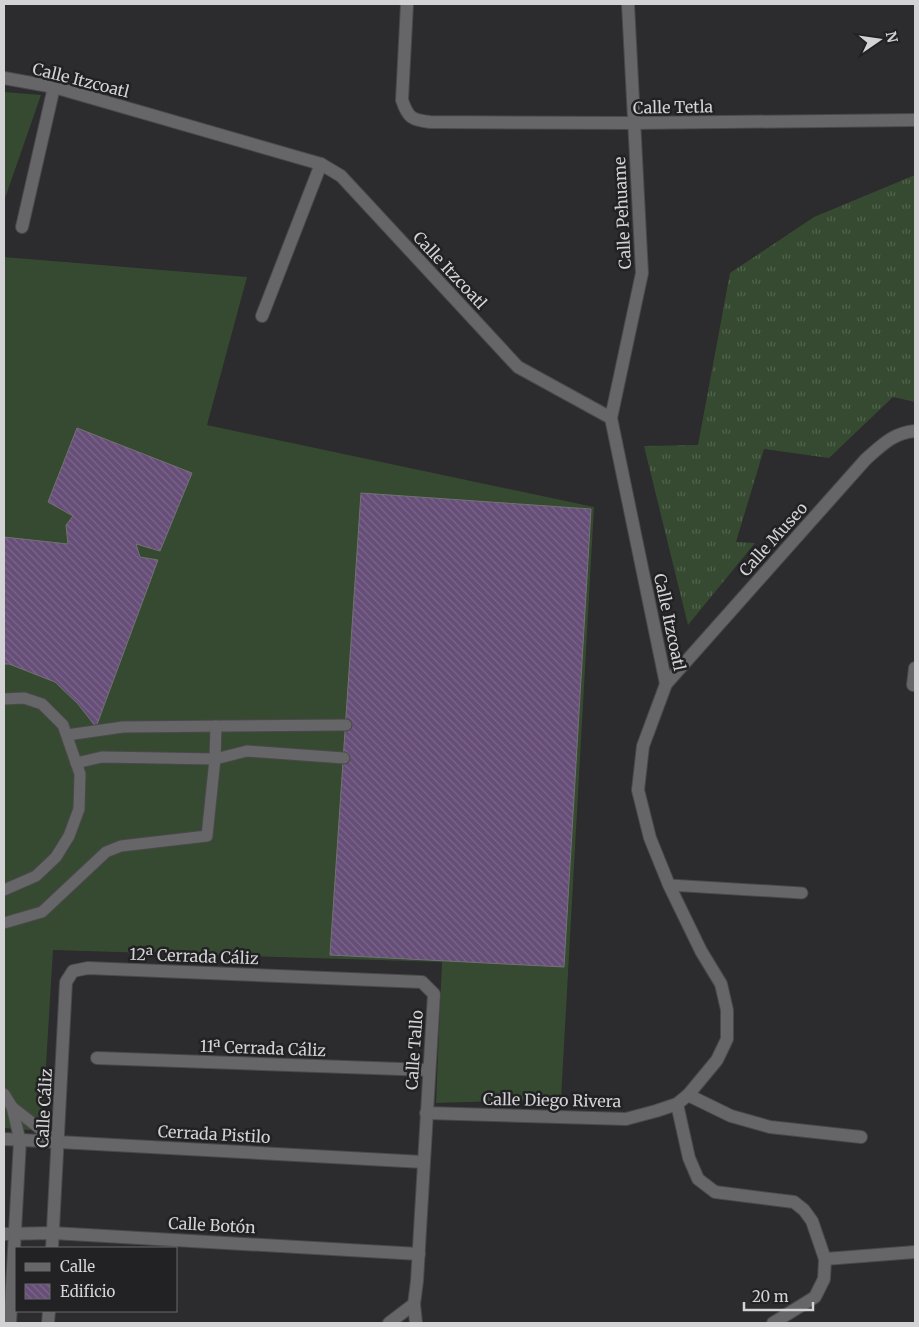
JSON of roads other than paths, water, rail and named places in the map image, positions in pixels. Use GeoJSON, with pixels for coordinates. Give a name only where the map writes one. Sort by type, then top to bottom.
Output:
{"type":"FeatureCollection","features":[{"type":"Feature","properties":{"kind":"street","name":"Calle Tetla"},"geometry":{"type":"LineString","coordinates":[[407,4],[402,100],[407,113],[416,120],[430,122],[634,123],[915,120]]}},
{"type":"Feature","properties":{"kind":"street","name":"Calle Pehuame"},"geometry":{"type":"LineString","coordinates":[[611,418],[642,272],[628,4]]}},
{"type":"Feature","properties":{"kind":"street","name":"Calle Itzcoatl"},"geometry":{"type":"LineString","coordinates":[[4,78],[54,87],[321,164],[341,176],[518,367],[611,418],[666,684]]}},
{"type":"Feature","properties":{"kind":"street"},"geometry":{"type":"LineString","coordinates":[[22,228],[54,87]]}},
{"type":"Feature","properties":{"kind":"street"},"geometry":{"type":"LineString","coordinates":[[262,316],[321,164]]}},
{"type":"Feature","properties":{"kind":"street","name":"Calle Museo"},"geometry":{"type":"LineString","coordinates":[[666,684],[866,459],[888,440],[905,432],[915,432]]}},
{"type":"Feature","properties":{"kind":"street"},"geometry":{"type":"LineString","coordinates":[[913,685],[915,668]]}},
{"type":"Feature","properties":{"kind":"street","name":"Calle Diego Rivera"},"geometry":{"type":"LineString","coordinates":[[426,1113],[626,1119],[677,1104],[688,1095],[717,1060],[727,1039],[727,1010],[721,984],[701,951],[669,885],[650,838],[638,790],[643,746],[666,684]]}},
{"type":"Feature","properties":{"kind":"street","name":"12ª Cerrada Cáliz"},"geometry":{"type":"LineString","coordinates":[[73,970],[88,968],[313,977]]}},
{"type":"Feature","properties":{"kind":"street","name":"Calle Cáliz"},"geometry":{"type":"LineString","coordinates":[[52,1247],[66,982],[73,970]]}},
{"type":"Feature","properties":{"kind":"street","name":"Calle Tallo"},"geometry":{"type":"LineString","coordinates":[[313,977],[422,982],[434,994],[426,1113]]}},
{"type":"Feature","properties":{"kind":"street","name":"11ª Cerrada Cáliz"},"geometry":{"type":"LineString","coordinates":[[97,1058],[428,1070]]}},
{"type":"Feature","properties":{"kind":"street"},"geometry":{"type":"LineString","coordinates":[[688,1095],[731,1116],[770,1127],[861,1137]]}},
{"type":"Feature","properties":{"kind":"street"},"geometry":{"type":"LineString","coordinates":[[677,1104],[689,1158],[698,1179],[715,1192],[794,1202],[804,1210],[812,1221],[825,1259],[824,1278],[815,1297],[773,1323]]}},
{"type":"Feature","properties":{"kind":"street"},"geometry":{"type":"LineString","coordinates":[[416,1323],[414,1304],[419,1254],[426,1113]]}},
{"type":"Feature","properties":{"kind":"street","name":"Cerrada Pistilo"},"geometry":{"type":"LineString","coordinates":[[4,1139],[423,1162]]}},
{"type":"Feature","properties":{"kind":"street","name":"Calle Cáliz"},"geometry":{"type":"LineString","coordinates":[[10,1323],[9,1235],[20,1140]]}},
{"type":"Feature","properties":{"kind":"street","name":"Calle Botón"},"geometry":{"type":"LineString","coordinates":[[9,1235],[53,1233],[419,1254]]}},
{"type":"Feature","properties":{"kind":"street"},"geometry":{"type":"LineString","coordinates":[[825,1259],[915,1252]]}},
{"type":"Feature","properties":{"kind":"street"},"geometry":{"type":"LineString","coordinates":[[389,1323],[414,1304]]}},
{"type":"Feature","properties":{"kind":"lane"},"geometry":{"type":"LineString","coordinates":[[4,699],[24,698],[42,704],[63,725],[80,774],[79,809],[69,836],[56,858],[36,876],[4,890]]}},
{"type":"Feature","properties":{"kind":"lane"},"geometry":{"type":"LineString","coordinates":[[67,735],[123,727],[346,725]]}},
{"type":"Feature","properties":{"kind":"lane"},"geometry":{"type":"LineString","coordinates":[[4,923],[42,912],[106,852],[121,846],[207,836],[215,759],[216,726]]}},
{"type":"Feature","properties":{"kind":"lane"},"geometry":{"type":"LineString","coordinates":[[76,763],[102,757],[215,759],[247,751],[344,758]]}},
{"type":"Feature","properties":{"kind":"lane"},"geometry":{"type":"LineString","coordinates":[[669,885],[802,893]]}},
{"type":"Feature","properties":{"kind":"lane"},"geometry":{"type":"LineString","coordinates":[[4,1094],[12,1107],[20,1140]]}},
{"type":"Feature","properties":{"kind":"lane"},"geometry":{"type":"LineString","coordinates":[[12,1107],[58,1143]]}}]}
